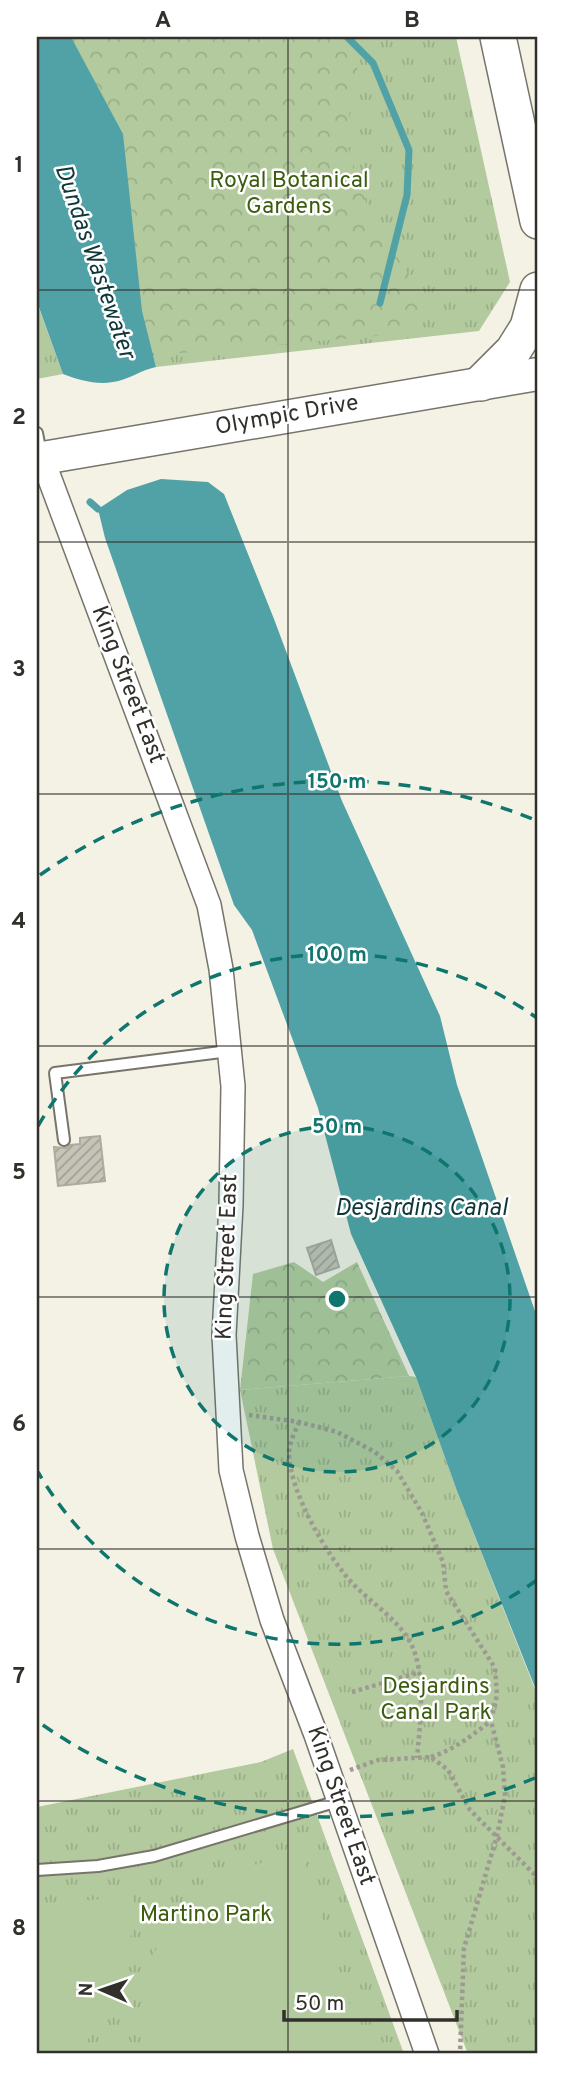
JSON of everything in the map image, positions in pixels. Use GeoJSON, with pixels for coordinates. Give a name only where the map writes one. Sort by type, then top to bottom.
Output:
{"type":"FeatureCollection","features":[{"type":"Feature","properties":{"kind":"main road"},"geometry":{"type":"LineString","coordinates":[[498,37],[538,221]]}},
{"type":"Feature","properties":{"kind":"main road"},"geometry":{"type":"LineString","coordinates":[[481,383],[513,351],[528,327],[538,290]]}},
{"type":"Feature","properties":{"kind":"main road","name":"Olympic Drive"},"geometry":{"type":"LineString","coordinates":[[38,450],[538,374]]}},
{"type":"Feature","properties":{"kind":"street","name":"King Street East"},"geometry":{"type":"LineString","coordinates":[[38,450],[209,905],[221,969],[233,1086],[231,1205],[224,1335],[231,1471],[272,1620],[316,1735],[427,2054]]}},
{"type":"Feature","properties":{"kind":"lane"},"geometry":{"type":"LineString","coordinates":[[64,1140],[55,1073],[229,1051]]}},
{"type":"Feature","properties":{"kind":"lane"},"geometry":{"type":"LineString","coordinates":[[37,1870],[98,1866],[154,1856],[338,1801]]}},
{"type":"Feature","properties":{"kind":"path"},"geometry":{"type":"LineString","coordinates":[[228,1411],[299,1422],[337,1432],[374,1452],[397,1471],[422,1513],[443,1562],[446,1591],[495,1668],[497,1696],[491,1721],[503,1767],[505,1796],[497,1836],[464,1948],[460,2054]]}},
{"type":"Feature","properties":{"kind":"path"},"geometry":{"type":"LineString","coordinates":[[299,1422],[289,1450],[290,1467],[318,1536],[353,1584],[388,1615],[411,1643],[419,1672],[417,1758]]}},
{"type":"Feature","properties":{"kind":"path"},"geometry":{"type":"LineString","coordinates":[[352,1692],[419,1672]]}},
{"type":"Feature","properties":{"kind":"path"},"geometry":{"type":"LineString","coordinates":[[330,1777],[378,1760],[431,1758],[446,1753],[491,1721]]}},
{"type":"Feature","properties":{"kind":"path"},"geometry":{"type":"LineString","coordinates":[[431,1758],[448,1770],[470,1810],[538,1878]]}},
{"type":"Feature","properties":{"kind":"green space","name":"Royal Botanical Gardens"},"geometry":{"type":"Polygon","coordinates":[[[39,37],[363,37],[345,139],[372,220],[421,293],[424,332],[145,356],[39,37]]]}},
{"type":"Feature","properties":{"kind":"green space","name":"Royal Botanical Gardens"},"geometry":{"type":"Polygon","coordinates":[[[71,37],[456,37],[510,282],[479,331],[156,367],[71,37]]]}},
{"type":"Feature","properties":{"kind":"green space"},"geometry":{"type":"Polygon","coordinates":[[[37,303],[63,374],[37,379],[37,303]]]}},
{"type":"Feature","properties":{"kind":"green space"},"geometry":{"type":"Polygon","coordinates":[[[294,1262],[323,1282],[357,1262],[409,1376],[240,1390],[253,1274],[294,1262]]]}},
{"type":"Feature","properties":{"kind":"green space","name":"Desjardins Canal Park"},"geometry":{"type":"Polygon","coordinates":[[[416,1377],[457,1491],[538,1697],[538,2054],[468,2054],[273,1549],[240,1390],[416,1377]]]}},
{"type":"Feature","properties":{"kind":"green space","name":"Martino Park"},"geometry":{"type":"Polygon","coordinates":[[[293,1749],[404,2054],[37,2054],[37,1807],[261,1762],[293,1749]]]}},
{"type":"Feature","properties":{"kind":"green space"},"geometry":{"type":"Polygon","coordinates":[[[301,1851],[359,2032],[347,2051],[336,2054],[152,2054],[146,1991],[151,1958],[174,1918],[218,1876],[301,1851]]]}},
{"type":"Feature","properties":{"kind":"green space"},"geometry":{"type":"Polygon","coordinates":[[[134,1896],[126,1960],[116,1990],[102,2018],[73,2054],[37,2054],[37,1905],[134,1896]]]}},
{"type":"Feature","properties":{"kind":"water","name":"Dundas Wastewater"},"geometry":{"type":"Polygon","coordinates":[[[37,37],[71,37],[123,134],[142,311],[156,367],[119,381],[94,382],[63,374],[37,302],[37,37]]]}},
{"type":"Feature","properties":{"kind":"water","name":"Desjardins Canal"},"geometry":{"type":"Polygon","coordinates":[[[161,479],[208,482],[224,494],[342,801],[440,1016],[457,1085],[538,1320],[538,1695],[457,1491],[416,1377],[351,1234],[318,1108],[252,930],[234,905],[105,538],[98,509],[127,490],[161,479]]]}},
{"type":"Feature","properties":{"kind":"building"},"geometry":{"type":"Polygon","coordinates":[[[100,1136],[105,1181],[58,1186],[54,1147],[66,1148],[80,1144],[80,1138],[100,1136]]]}},
{"type":"Feature","properties":{"kind":"building"},"geometry":{"type":"Polygon","coordinates":[[[331,1240],[339,1267],[316,1275],[307,1248],[331,1240]]]}},
{"type":"Feature","properties":{"kind":"waterway"},"geometry":{"type":"LineString","coordinates":[[347,37],[373,63],[409,150],[407,195],[380,303]]}},
{"type":"Feature","properties":{"kind":"waterway"},"geometry":{"type":"LineString","coordinates":[[90,502],[98,509]]}}]}
